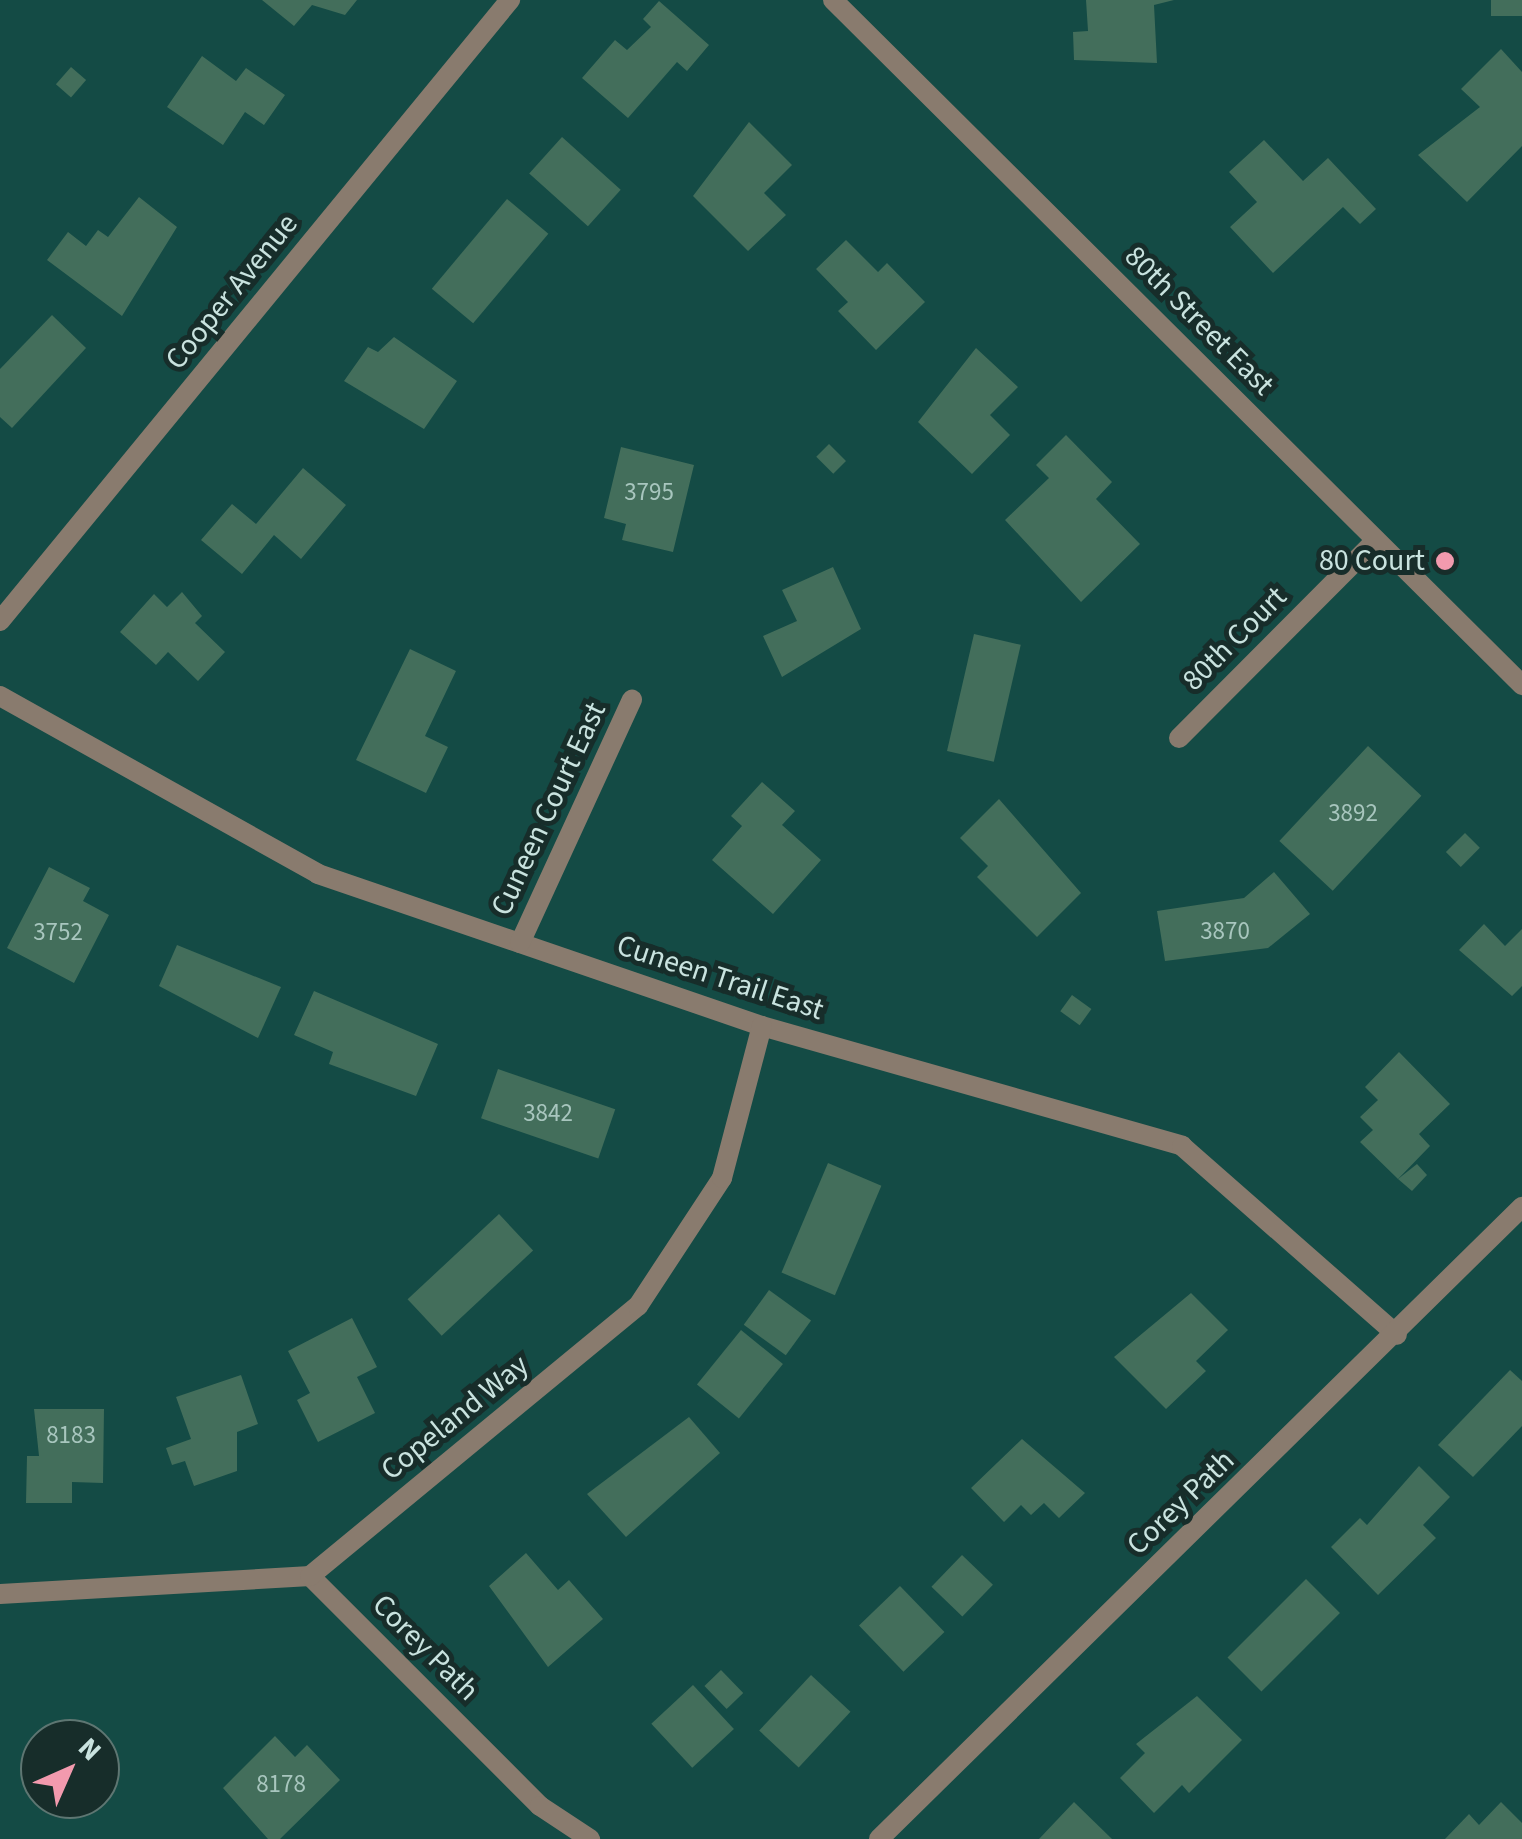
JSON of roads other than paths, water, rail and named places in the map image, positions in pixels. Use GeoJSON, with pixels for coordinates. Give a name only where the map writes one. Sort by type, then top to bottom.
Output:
{"type":"FeatureCollection","features":[{"type":"Feature","properties":{"kind":"street","name":"Cooper Avenue"},"geometry":{"type":"LineString","coordinates":[[0,621],[510,0]]}},
{"type":"Feature","properties":{"kind":"street","name":"80th Street East"},"geometry":{"type":"LineString","coordinates":[[833,0],[1522,685]]}},
{"type":"Feature","properties":{"kind":"street","name":"80th Court"},"geometry":{"type":"LineString","coordinates":[[1179,738],[1376,540]]}},
{"type":"Feature","properties":{"kind":"street","name":"Cuneen Trail East"},"geometry":{"type":"LineString","coordinates":[[0,696],[318,874],[762,1026],[1182,1146],[1398,1335]]}},
{"type":"Feature","properties":{"kind":"street","name":"Cuneen Court East"},"geometry":{"type":"LineString","coordinates":[[520,942],[632,700]]}},
{"type":"Feature","properties":{"kind":"street","name":"Copeland Way"},"geometry":{"type":"LineString","coordinates":[[310,1576],[638,1306],[722,1178],[762,1026]]}},
{"type":"Feature","properties":{"kind":"street","name":"Corey Path"},"geometry":{"type":"LineString","coordinates":[[879,1839],[1398,1335],[1522,1207]]}},
{"type":"Feature","properties":{"kind":"street","name":"Corey Path"},"geometry":{"type":"LineString","coordinates":[[310,1576],[540,1806],[590,1839]]}},
{"type":"Feature","properties":{"kind":"street"},"geometry":{"type":"LineString","coordinates":[[0,1594],[310,1576]]}},
{"type":"Feature","properties":{"kind":"place","name":"80 Court"},"geometry":{"type":"Point","coordinates":[1445,561]}}]}
